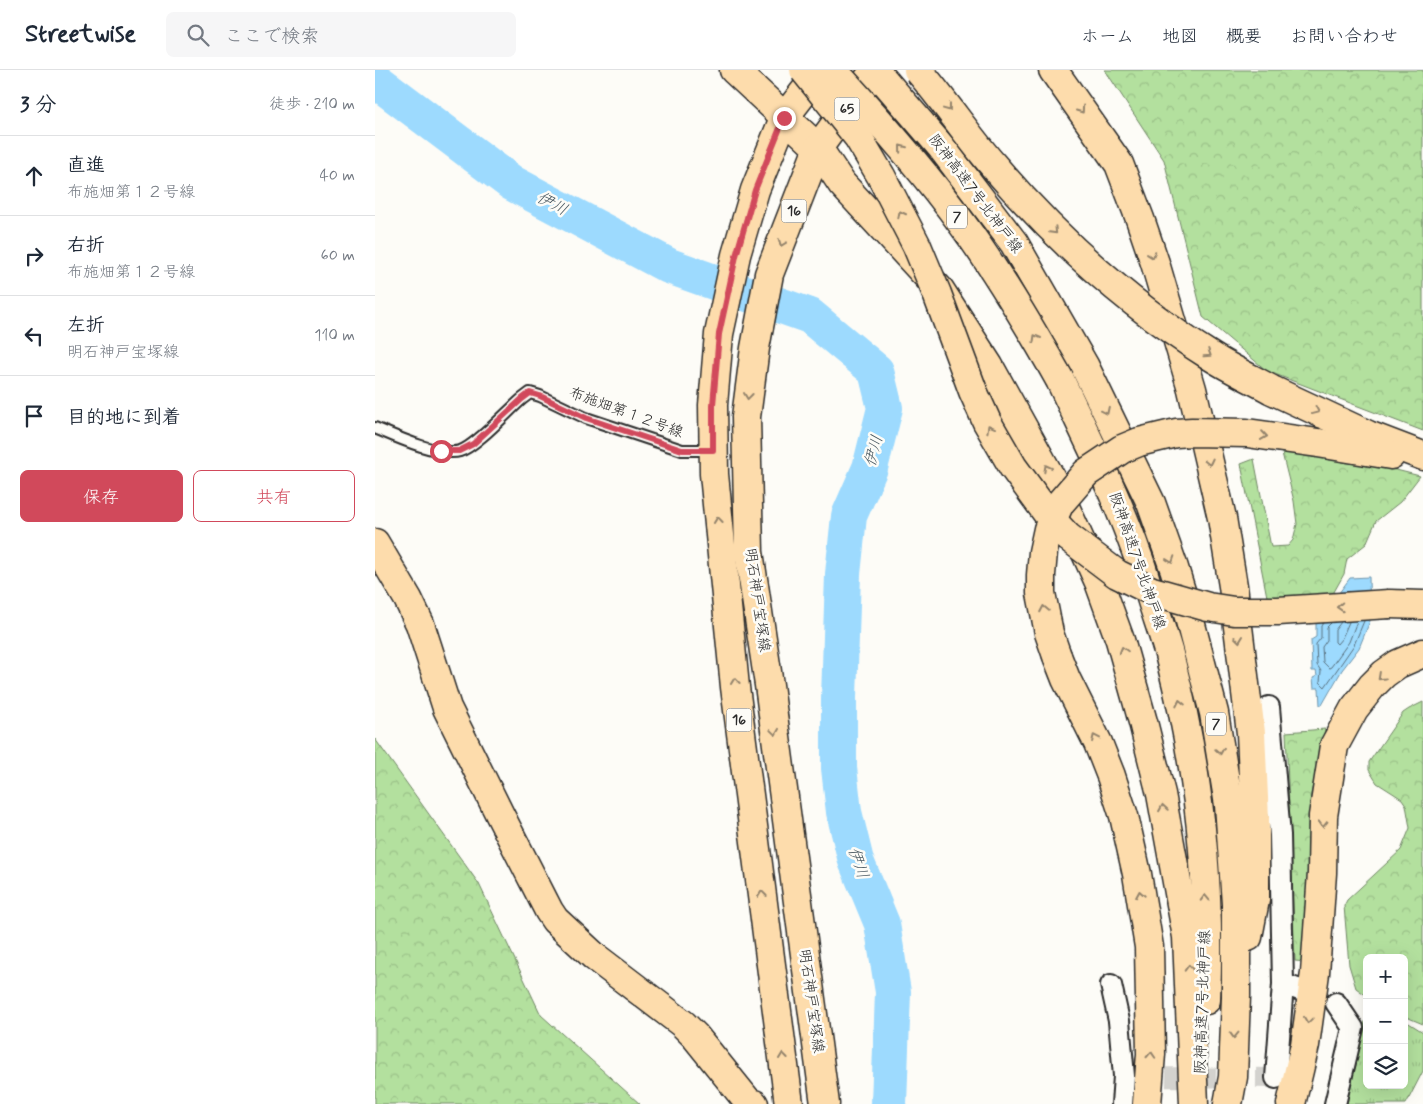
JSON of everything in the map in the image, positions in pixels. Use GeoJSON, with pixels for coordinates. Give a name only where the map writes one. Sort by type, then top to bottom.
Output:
{"type":"FeatureCollection","features":[{"type":"Feature","properties":{"kind":"main road"},"geometry":{"type":"LineString","coordinates":[[734,70],[818,148],[842,184],[940,290],[989,366],[1057,487],[1099,582],[1120,640],[1161,794],[1186,928],[1194,1104]]}},
{"type":"Feature","properties":{"kind":"main road"},"geometry":{"type":"LineString","coordinates":[[804,70],[858,136],[881,176],[917,246],[973,391],[987,422],[1013,467],[1067,537],[1117,574],[1153,591],[1208,606],[1234,610],[1278,611],[1389,604],[1423,605]]}},
{"type":"Feature","properties":{"kind":"main road","name":"明石神戸宝塚線"},"geometry":{"type":"LineString","coordinates":[[789,1104],[735,687],[714,474],[713,405],[719,334],[736,256],[755,190],[784,118],[821,70]]}},
{"type":"Feature","properties":{"kind":"main road","name":"阪神高速7号北神戸線"},"geometry":{"type":"LineString","coordinates":[[833,70],[878,119],[963,225],[1029,327],[1060,380],[1112,490],[1137,554],[1170,658],[1185,724],[1198,803],[1204,872],[1208,959],[1204,1049],[1198,1104]]}},
{"type":"Feature","properties":{"kind":"main road","name":"阪神高速7号北神戸線"},"geometry":{"type":"LineString","coordinates":[[875,70],[942,148],[1014,243],[1085,367],[1151,503],[1174,568],[1189,617],[1214,714],[1229,805],[1236,904],[1236,996],[1233,1077],[1228,1104]]}},
{"type":"Feature","properties":{"kind":"main road","name":"65"},"geometry":{"type":"LineString","coordinates":[[818,148],[875,70]]}},
{"type":"Feature","properties":{"kind":"main road"},"geometry":{"type":"LineString","coordinates":[[918,70],[993,166],[1061,239],[1124,294],[1213,357],[1272,390],[1368,435],[1423,457]]}},
{"type":"Feature","properties":{"kind":"main road"},"geometry":{"type":"LineString","coordinates":[[1053,70],[1119,164],[1140,219],[1155,262],[1192,389],[1222,518],[1233,586],[1251,733],[1255,818],[1255,900],[1236,996]]}},
{"type":"Feature","properties":{"kind":"main road","name":"明石神戸宝塚線"},"geometry":{"type":"LineString","coordinates":[[818,148],[769,274],[755,348],[746,417],[749,552],[769,685],[825,1104]]}},
{"type":"Feature","properties":{"kind":"main road"},"geometry":{"type":"LineString","coordinates":[[1147,1104],[1151,1054],[1149,947],[1137,874],[1124,816],[1111,776],[1098,743],[1066,679],[1049,633],[1041,593],[1043,552],[1048,530],[1060,503],[1086,473],[1122,449],[1139,442],[1175,433],[1247,433],[1358,450],[1423,457]]}},
{"type":"Feature","properties":{"kind":"main road"},"geometry":{"type":"LineString","coordinates":[[375,542],[408,599],[419,624],[447,708],[505,826],[555,920],[595,957],[683,1024],[695,1036],[749,1103],[754,1104]]}},
{"type":"Feature","properties":{"kind":"main road"},"geometry":{"type":"LineString","coordinates":[[1291,1104],[1305,1045],[1315,973],[1322,873],[1323,816],[1334,746],[1354,709],[1372,686],[1398,664],[1423,652]]}},
{"type":"Feature","properties":{"kind":"street"},"geometry":{"type":"LineString","coordinates":[[1269,707],[1291,987],[1276,1078]]}},
{"type":"Feature","properties":{"kind":"street"},"geometry":{"type":"LineString","coordinates":[[1111,985],[1119,1021],[1124,1076],[1122,1104]]}},
{"type":"Feature","properties":{"kind":"street"},"geometry":{"type":"LineString","coordinates":[[1335,1104],[1353,1028],[1336,1002]]}},
{"type":"Feature","properties":{"kind":"lane","name":"布施畑第１２号線"},"geometry":{"type":"LineString","coordinates":[[375,428],[441,451],[459,451],[473,444],[530,393],[586,418],[682,450],[713,450]]}},
{"type":"Feature","properties":{"kind":"green space"},"geometry":{"type":"Polygon","coordinates":[[[1105,70],[1423,70],[1423,431],[1267,371],[1203,317],[1164,160],[1105,70]]]}},
{"type":"Feature","properties":{"kind":"green space"},"geometry":{"type":"Polygon","coordinates":[[[1281,449],[1360,461],[1420,476],[1400,502],[1376,521],[1366,544],[1347,559],[1344,574],[1330,599],[1268,602],[1241,464],[1254,459],[1271,547],[1288,546],[1293,540],[1297,524],[1294,501],[1281,449]]]}},
{"type":"Feature","properties":{"kind":"green space"},"geometry":{"type":"Polygon","coordinates":[[[1423,702],[1423,1024],[1408,1018],[1408,954],[1363,954],[1363,993],[1356,988],[1349,965],[1344,906],[1347,900],[1401,850],[1410,828],[1406,805],[1402,799],[1377,783],[1369,770],[1369,762],[1403,713],[1423,702]]]}},
{"type":"Feature","properties":{"kind":"green space"},"geometry":{"type":"Polygon","coordinates":[[[1325,729],[1311,794],[1307,962],[1295,961],[1286,732],[1325,729]]]}},
{"type":"Feature","properties":{"kind":"green space"},"geometry":{"type":"Polygon","coordinates":[[[375,739],[479,884],[541,1015],[640,1104],[375,1104],[375,739]]]}},
{"type":"Feature","properties":{"kind":"green space"},"geometry":{"type":"Polygon","coordinates":[[[1408,1023],[1423,1032],[1423,1071],[1406,1104],[1347,1104],[1363,1031],[1363,1089],[1408,1089],[1408,1023]]]}},
{"type":"Feature","properties":{"kind":"water"},"geometry":{"type":"Polygon","coordinates":[[[1369,577],[1370,621],[1359,648],[1342,670],[1322,705],[1320,705],[1319,688],[1314,688],[1313,678],[1317,676],[1316,671],[1312,671],[1311,640],[1316,637],[1316,624],[1350,578],[1369,577]]]}},
{"type":"Feature","properties":{"kind":"waterway","name":"伊川"},"geometry":{"type":"LineString","coordinates":[[375,80],[512,183],[669,266],[810,316],[876,371],[885,408],[870,468],[849,516],[843,574],[839,768],[844,812],[856,861],[882,924],[893,992],[889,1104]]}},
{"type":"Feature","properties":{"kind":"tunnel"},"geometry":{"type":"LineString","coordinates":[[1136,1077],[1276,1078]]}},
{"type":"Feature","properties":{"kind":"route"},"geometry":{"type":"LineString","coordinates":[[441,451],[459,451],[473,444],[530,393],[586,418],[682,450],[713,450],[713,405],[719,334],[736,256],[755,190],[784,118]]}}]}
